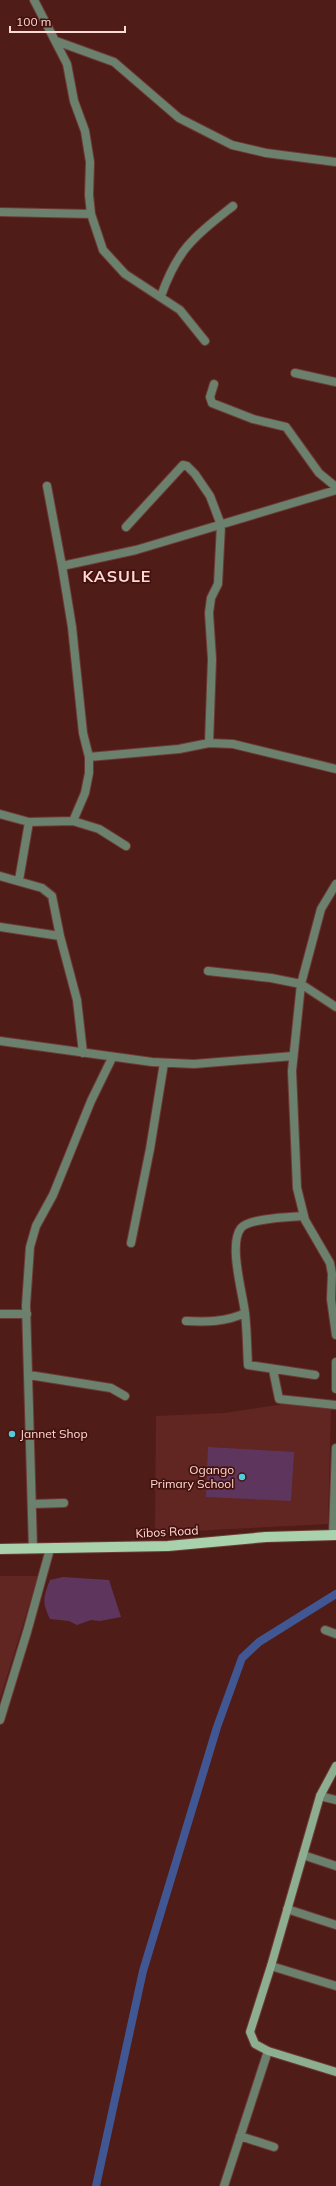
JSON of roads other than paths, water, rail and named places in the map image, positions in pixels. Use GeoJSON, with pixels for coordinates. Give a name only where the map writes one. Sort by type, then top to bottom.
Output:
{"type":"FeatureCollection","features":[{"type":"Feature","properties":{"kind":"main road","name":"Kibos Road"},"geometry":{"type":"LineString","coordinates":[[0,1549],[168,1546],[266,1537],[334,1535]]}},
{"type":"Feature","properties":{"kind":"street"},"geometry":{"type":"LineString","coordinates":[[34,0],[67,64],[74,100],[86,131],[90,162],[89,196],[91,214],[103,250],[125,274],[161,296],[180,310],[204,341]]}},
{"type":"Feature","properties":{"kind":"street"},"geometry":{"type":"LineString","coordinates":[[56,41],[114,62],[179,118],[232,145],[266,153],[336,162]]}},
{"type":"Feature","properties":{"kind":"street"},"geometry":{"type":"LineString","coordinates":[[161,296],[170,272],[180,253],[198,234],[233,206]]}},
{"type":"Feature","properties":{"kind":"street"},"geometry":{"type":"LineString","coordinates":[[0,212],[91,214]]}},
{"type":"Feature","properties":{"kind":"street"},"geometry":{"type":"LineString","coordinates":[[295,373],[336,382]]}},
{"type":"Feature","properties":{"kind":"street"},"geometry":{"type":"LineString","coordinates":[[62,566],[136,550],[221,525],[243,516],[336,488],[319,472],[286,427],[253,419],[212,402],[210,397],[214,384]]}},
{"type":"Feature","properties":{"kind":"street"},"geometry":{"type":"LineString","coordinates":[[126,526],[183,465],[187,466],[195,474],[210,496],[221,525],[221,560],[218,584],[212,598],[210,613],[212,659],[209,743]]}},
{"type":"Feature","properties":{"kind":"street"},"geometry":{"type":"LineString","coordinates":[[47,486],[72,627],[83,733],[89,757],[89,773],[85,793],[73,821]]}},
{"type":"Feature","properties":{"kind":"street"},"geometry":{"type":"LineString","coordinates":[[89,757],[179,749],[209,743],[233,744],[336,769]]}},
{"type":"Feature","properties":{"kind":"street"},"geometry":{"type":"LineString","coordinates":[[0,814],[29,822],[73,821],[99,829],[126,846]]}},
{"type":"Feature","properties":{"kind":"street"},"geometry":{"type":"LineString","coordinates":[[19,880],[29,822]]}},
{"type":"Feature","properties":{"kind":"street"},"geometry":{"type":"LineString","coordinates":[[0,876],[19,880],[42,888],[52,896],[60,936],[77,1000],[83,1053]]}},
{"type":"Feature","properties":{"kind":"street"},"geometry":{"type":"LineString","coordinates":[[336,884],[321,909],[301,984],[293,1056],[297,1188],[303,1216],[330,1263],[332,1274],[331,1299],[336,1335]]}},
{"type":"Feature","properties":{"kind":"street"},"geometry":{"type":"LineString","coordinates":[[0,927],[60,936]]}},
{"type":"Feature","properties":{"kind":"street"},"geometry":{"type":"LineString","coordinates":[[208,971],[271,978],[301,984],[336,1007]]}},
{"type":"Feature","properties":{"kind":"street"},"geometry":{"type":"LineString","coordinates":[[0,1041],[112,1058],[164,1063],[209,1063],[293,1056]]}},
{"type":"Feature","properties":{"kind":"street"},"geometry":{"type":"LineString","coordinates":[[33,1549],[26,1283],[30,1247],[36,1226],[53,1195],[89,1108],[112,1058]]}},
{"type":"Feature","properties":{"kind":"street"},"geometry":{"type":"LineString","coordinates":[[131,1243],[150,1149],[164,1063]]}},
{"type":"Feature","properties":{"kind":"street"},"geometry":{"type":"LineString","coordinates":[[303,1216],[249,1223],[239,1231],[237,1243],[238,1271],[245,1313],[248,1365],[273,1370],[280,1369],[315,1375]]}},
{"type":"Feature","properties":{"kind":"street"},"geometry":{"type":"LineString","coordinates":[[186,1321],[206,1322],[233,1318],[245,1313]]}},
{"type":"Feature","properties":{"kind":"street"},"geometry":{"type":"LineString","coordinates":[[0,1314],[27,1314]]}},
{"type":"Feature","properties":{"kind":"street"},"geometry":{"type":"LineString","coordinates":[[336,1362],[336,1389]]}},
{"type":"Feature","properties":{"kind":"street"},"geometry":{"type":"LineString","coordinates":[[273,1370],[279,1399],[336,1405]]}},
{"type":"Feature","properties":{"kind":"street"},"geometry":{"type":"LineString","coordinates":[[29,1375],[112,1388],[125,1396]]}},
{"type":"Feature","properties":{"kind":"street"},"geometry":{"type":"LineString","coordinates":[[334,1535],[336,1448]]}},
{"type":"Feature","properties":{"kind":"street"},"geometry":{"type":"LineString","coordinates":[[32,1504],[64,1503]]}},
{"type":"Feature","properties":{"kind":"street"},"geometry":{"type":"LineString","coordinates":[[0,1720],[27,1632],[50,1549]]}},
{"type":"Feature","properties":{"kind":"street"},"geometry":{"type":"LineString","coordinates":[[325,1630],[336,1634]]}},
{"type":"Feature","properties":{"kind":"street"},"geometry":{"type":"LineString","coordinates":[[336,1766],[320,1796],[271,1966],[250,2032],[255,2044],[268,2051],[336,2072]]}},
{"type":"Feature","properties":{"kind":"street"},"geometry":{"type":"LineString","coordinates":[[320,1796],[336,1800]]}},
{"type":"Feature","properties":{"kind":"street"},"geometry":{"type":"LineString","coordinates":[[303,1855],[336,1866]]}},
{"type":"Feature","properties":{"kind":"street"},"geometry":{"type":"LineString","coordinates":[[287,1910],[336,1925]]}},
{"type":"Feature","properties":{"kind":"street"},"geometry":{"type":"LineString","coordinates":[[271,1966],[336,1986]]}},
{"type":"Feature","properties":{"kind":"street"},"geometry":{"type":"LineString","coordinates":[[224,2186],[268,2051]]}},
{"type":"Feature","properties":{"kind":"street"},"geometry":{"type":"LineString","coordinates":[[240,2136],[274,2147]]}},
{"type":"Feature","properties":{"kind":"waterway"},"geometry":{"type":"LineString","coordinates":[[96,2186],[143,1971],[217,1727],[242,1658],[259,1642],[336,1594]]}},
{"type":"Feature","properties":{"kind":"place","name":"Jannet Shop"},"geometry":{"type":"Point","coordinates":[12,1434]}},
{"type":"Feature","properties":{"kind":"place","name":"Ogango Primary School"},"geometry":{"type":"Point","coordinates":[242,1477]}},
{"type":"Feature","properties":{"kind":"district","name":"KASULE"},"geometry":{"type":"Point","coordinates":[117,576]}}]}
